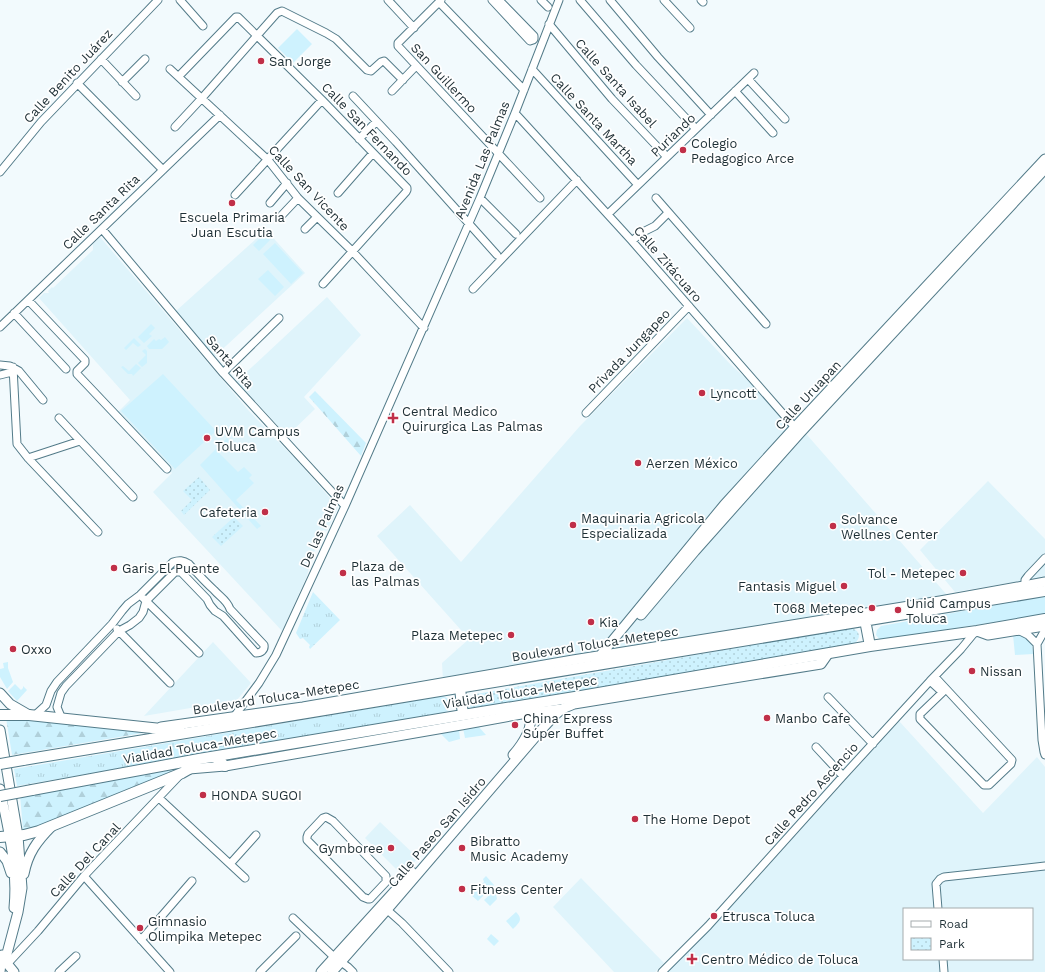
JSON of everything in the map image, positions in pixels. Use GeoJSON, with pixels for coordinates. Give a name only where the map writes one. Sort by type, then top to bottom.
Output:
{"type":"FeatureCollection","features":[{"type":"Feature","properties":{"kind":"highway","name":"Vialidad Toluca-Metepec"},"geometry":{"type":"LineString","coordinates":[[0,764],[228,727],[248,719],[317,711],[446,686],[460,688],[644,653],[865,620],[945,603],[1025,590],[1045,591]]}},
{"type":"Feature","properties":{"kind":"highway","name":"Vialidad Toluca-Metepec"},"geometry":{"type":"LineString","coordinates":[[0,796],[199,759],[581,696],[870,646],[976,631],[1045,619]]}},
{"type":"Feature","properties":{"kind":"highway"},"geometry":{"type":"LineString","coordinates":[[865,620],[870,646]]}},
{"type":"Feature","properties":{"kind":"highway"},"geometry":{"type":"LineString","coordinates":[[460,688],[462,715]]}},
{"type":"Feature","properties":{"kind":"highway"},"geometry":{"type":"LineString","coordinates":[[574,704],[581,696]]}},
{"type":"Feature","properties":{"kind":"highway"},"geometry":{"type":"LineString","coordinates":[[515,706],[530,712],[541,702]]}},
{"type":"Feature","properties":{"kind":"highway"},"geometry":{"type":"LineString","coordinates":[[303,707],[317,711]]}},
{"type":"Feature","properties":{"kind":"highway"},"geometry":{"type":"LineString","coordinates":[[0,715],[32,716],[192,733]]}},
{"type":"Feature","properties":{"kind":"highway"},"geometry":{"type":"LineString","coordinates":[[215,757],[225,766]]}},
{"type":"Feature","properties":{"kind":"highway"},"geometry":{"type":"LineString","coordinates":[[9,836],[31,834],[186,771],[199,759]]}},
{"type":"Feature","properties":{"kind":"main road","name":"Calle Uruapan"},"geometry":{"type":"LineString","coordinates":[[903,317],[1045,159]]}},
{"type":"Feature","properties":{"kind":"main road","name":"Calle Uruapan"},"geometry":{"type":"LineString","coordinates":[[599,657],[724,505],[798,430],[903,317],[1045,169]]}},
{"type":"Feature","properties":{"kind":"main road","name":"Calle Uruapan"},"geometry":{"type":"LineString","coordinates":[[616,654],[618,643],[621,639],[798,430]]}},
{"type":"Feature","properties":{"kind":"main road"},"geometry":{"type":"LineString","coordinates":[[1025,590],[1045,582]]}},
{"type":"Feature","properties":{"kind":"main road","name":"Boulevard Toluca-Metepec"},"geometry":{"type":"LineString","coordinates":[[150,728],[234,717],[248,719],[303,707],[446,686],[573,660],[616,654],[644,653],[945,603]]}},
{"type":"Feature","properties":{"kind":"main road"},"geometry":{"type":"LineString","coordinates":[[976,631],[988,635],[1045,626]]}},
{"type":"Feature","properties":{"kind":"main road"},"geometry":{"type":"LineString","coordinates":[[186,771],[225,766],[530,712],[562,709],[574,704],[820,664],[828,654]]}},
{"type":"Feature","properties":{"kind":"main road"},"geometry":{"type":"LineString","coordinates":[[0,693],[10,704],[32,716]]}},
{"type":"Feature","properties":{"kind":"main road","name":"Calle Paseo San Isidro"},"geometry":{"type":"LineString","coordinates":[[321,972],[337,959],[360,934],[543,728],[562,709]]}},
{"type":"Feature","properties":{"kind":"main road","name":"Calle Paseo San Isidro"},"geometry":{"type":"LineString","coordinates":[[386,905],[517,751],[530,728],[530,712]]}},
{"type":"Feature","properties":{"kind":"main road"},"geometry":{"type":"LineString","coordinates":[[0,730],[9,836]]}},
{"type":"Feature","properties":{"kind":"main road"},"geometry":{"type":"LineString","coordinates":[[0,789],[19,889],[18,912],[2,960],[0,972]]}},
{"type":"Feature","properties":{"kind":"main road"},"geometry":{"type":"LineString","coordinates":[[19,889],[31,851],[53,825]]}},
{"type":"Feature","properties":{"kind":"main road"},"geometry":{"type":"LineString","coordinates":[[0,852],[7,861],[19,889]]}},
{"type":"Feature","properties":{"kind":"main road","name":"Calle Paseo San Isidro"},"geometry":{"type":"LineString","coordinates":[[332,972],[337,959]]}},
{"type":"Feature","properties":{"kind":"main road"},"geometry":{"type":"LineString","coordinates":[[2,960],[13,971]]}},
{"type":"Feature","properties":{"kind":"main road"},"geometry":{"type":"LineString","coordinates":[[0,972],[6,968],[13,971]]}},
{"type":"Feature","properties":{"kind":"street","name":"Calle Benito Juárez"},"geometry":{"type":"LineString","coordinates":[[0,172],[41,122],[158,0]]}},
{"type":"Feature","properties":{"kind":"street"},"geometry":{"type":"LineString","coordinates":[[180,0],[203,26]]}},
{"type":"Feature","properties":{"kind":"street"},"geometry":{"type":"LineString","coordinates":[[388,0],[414,28],[440,1],[524,90]]}},
{"type":"Feature","properties":{"kind":"street"},"geometry":{"type":"LineString","coordinates":[[540,0],[548,7]]}},
{"type":"Feature","properties":{"kind":"street","name":"Avenida Las Palmas"},"geometry":{"type":"LineString","coordinates":[[424,328],[515,113],[559,0]]}},
{"type":"Feature","properties":{"kind":"street"},"geometry":{"type":"LineString","coordinates":[[580,0],[636,65],[696,129]]}},
{"type":"Feature","properties":{"kind":"street"},"geometry":{"type":"LineString","coordinates":[[610,0],[658,57],[711,115]]}},
{"type":"Feature","properties":{"kind":"street"},"geometry":{"type":"LineString","coordinates":[[664,0],[690,28]]}},
{"type":"Feature","properties":{"kind":"street"},"geometry":{"type":"LineString","coordinates":[[497,1],[534,36],[533,40],[530,40],[497,1]]}},
{"type":"Feature","properties":{"kind":"street"},"geometry":{"type":"LineString","coordinates":[[175,128],[257,35],[277,13],[282,10],[336,39],[367,70],[371,71],[384,61],[403,80]]}},
{"type":"Feature","properties":{"kind":"street","name":"Calle San Fernando"},"geometry":{"type":"LineString","coordinates":[[179,76],[236,17],[238,17],[322,100],[406,187],[407,190],[352,251]]}},
{"type":"Feature","properties":{"kind":"street","name":"Calle Santa Isabel"},"geometry":{"type":"LineString","coordinates":[[549,24],[612,98],[667,157]]}},
{"type":"Feature","properties":{"kind":"street","name":"San Guillermo"},"geometry":{"type":"LineString","coordinates":[[414,28],[398,44],[399,47],[540,198]]}},
{"type":"Feature","properties":{"kind":"street"},"geometry":{"type":"LineString","coordinates":[[101,59],[136,96]]}},
{"type":"Feature","properties":{"kind":"street"},"geometry":{"type":"LineString","coordinates":[[122,82],[145,59]]}},
{"type":"Feature","properties":{"kind":"street"},"geometry":{"type":"LineString","coordinates":[[392,91],[416,66]]}},
{"type":"Feature","properties":{"kind":"street","name":"Calle San Vicente"},"geometry":{"type":"LineString","coordinates":[[170,69],[268,160],[298,198],[352,251],[424,328]]}},
{"type":"Feature","properties":{"kind":"street","name":"Calle Santa Martha"},"geometry":{"type":"LineString","coordinates":[[532,69],[638,185]]}},
{"type":"Feature","properties":{"kind":"street","name":"Puriando"},"geometry":{"type":"LineString","coordinates":[[608,214],[754,73]]}},
{"type":"Feature","properties":{"kind":"street"},"geometry":{"type":"LineString","coordinates":[[748,79],[785,119]]}},
{"type":"Feature","properties":{"kind":"street"},"geometry":{"type":"LineString","coordinates":[[77,83],[163,170]]}},
{"type":"Feature","properties":{"kind":"street"},"geometry":{"type":"LineString","coordinates":[[736,91],[773,133]]}},
{"type":"Feature","properties":{"kind":"street"},"geometry":{"type":"LineString","coordinates":[[352,96],[396,142],[497,255]]}},
{"type":"Feature","properties":{"kind":"street"},"geometry":{"type":"LineString","coordinates":[[235,195],[322,100]]}},
{"type":"Feature","properties":{"kind":"street","name":"Calle Zitácuaro"},"geometry":{"type":"LineString","coordinates":[[515,113],[608,214],[798,430]]}},
{"type":"Feature","properties":{"kind":"street","name":"Calle Santa Rita"},"geometry":{"type":"LineString","coordinates":[[0,327],[220,115]]}},
{"type":"Feature","properties":{"kind":"street"},"geometry":{"type":"LineString","coordinates":[[359,139],[376,122]]}},
{"type":"Feature","properties":{"kind":"street"},"geometry":{"type":"LineString","coordinates":[[338,193],[373,153]]}},
{"type":"Feature","properties":{"kind":"street"},"geometry":{"type":"LineString","coordinates":[[473,289],[577,180]]}},
{"type":"Feature","properties":{"kind":"street"},"geometry":{"type":"LineString","coordinates":[[270,203],[287,183]]}},
{"type":"Feature","properties":{"kind":"street"},"geometry":{"type":"LineString","coordinates":[[281,216],[298,198]]}},
{"type":"Feature","properties":{"kind":"street"},"geometry":{"type":"LineString","coordinates":[[480,198],[516,234]]}},
{"type":"Feature","properties":{"kind":"street"},"geometry":{"type":"LineString","coordinates":[[656,198],[766,324]]}},
{"type":"Feature","properties":{"kind":"street"},"geometry":{"type":"LineString","coordinates":[[632,241],[641,233],[655,226],[668,213]]}},
{"type":"Feature","properties":{"kind":"street"},"geometry":{"type":"LineString","coordinates":[[306,229],[317,217]]}},
{"type":"Feature","properties":{"kind":"street","name":"Santa Rita"},"geometry":{"type":"LineString","coordinates":[[102,229],[223,373],[345,506]]}},
{"type":"Feature","properties":{"kind":"street"},"geometry":{"type":"LineString","coordinates":[[323,284],[352,251]]}},
{"type":"Feature","properties":{"kind":"street"},"geometry":{"type":"LineString","coordinates":[[28,300],[85,360],[77,371],[77,374],[168,469]]}},
{"type":"Feature","properties":{"kind":"street","name":"Privada Jungapeo"},"geometry":{"type":"LineString","coordinates":[[586,413],[689,306]]}},
{"type":"Feature","properties":{"kind":"street"},"geometry":{"type":"LineString","coordinates":[[14,313],[66,369]]}},
{"type":"Feature","properties":{"kind":"street"},"geometry":{"type":"LineString","coordinates":[[223,373],[279,318]]}},
{"type":"Feature","properties":{"kind":"street","name":"De las Palmas"},"geometry":{"type":"LineString","coordinates":[[228,727],[259,683],[276,655],[345,506],[424,328]]}},
{"type":"Feature","properties":{"kind":"street"},"geometry":{"type":"LineString","coordinates":[[0,365],[10,366],[15,370],[43,400]]}},
{"type":"Feature","properties":{"kind":"street"},"geometry":{"type":"LineString","coordinates":[[0,374],[15,370]]}},
{"type":"Feature","properties":{"kind":"street"},"geometry":{"type":"LineString","coordinates":[[15,370],[18,446],[98,532]]}},
{"type":"Feature","properties":{"kind":"street"},"geometry":{"type":"LineString","coordinates":[[59,418],[133,498]]}},
{"type":"Feature","properties":{"kind":"street"},"geometry":{"type":"LineString","coordinates":[[28,458],[80,441]]}},
{"type":"Feature","properties":{"kind":"street"},"geometry":{"type":"LineString","coordinates":[[1025,590],[1025,580],[1045,558]]}},
{"type":"Feature","properties":{"kind":"street"},"geometry":{"type":"LineString","coordinates":[[32,716],[46,705],[51,691],[57,682],[112,624],[128,604],[143,598],[173,574],[178,572],[183,574],[207,599],[215,611],[223,616],[256,653],[262,652],[264,645],[230,609],[227,602],[215,592],[189,564],[185,561],[179,560],[173,562],[168,566],[143,598],[143,612],[139,618],[130,625],[119,630],[61,693],[57,707],[62,719]]}},
{"type":"Feature","properties":{"kind":"street"},"geometry":{"type":"LineString","coordinates":[[207,599],[215,592]]}},
{"type":"Feature","properties":{"kind":"street"},"geometry":{"type":"LineString","coordinates":[[143,598],[199,653]]}},
{"type":"Feature","properties":{"kind":"street"},"geometry":{"type":"LineString","coordinates":[[223,616],[230,609]]}},
{"type":"Feature","properties":{"kind":"street"},"geometry":{"type":"LineString","coordinates":[[112,624],[170,683]]}},
{"type":"Feature","properties":{"kind":"street"},"geometry":{"type":"LineString","coordinates":[[1020,630],[1028,635],[1037,644]]}},
{"type":"Feature","properties":{"kind":"street"},"geometry":{"type":"LineString","coordinates":[[1045,630],[1037,644],[1042,740],[1045,755]]}},
{"type":"Feature","properties":{"kind":"street","name":"Calle Pedro Ascencio"},"geometry":{"type":"LineString","coordinates":[[662,972],[708,926],[842,776],[961,649],[976,631]]}},
{"type":"Feature","properties":{"kind":"street"},"geometry":{"type":"LineString","coordinates":[[933,679],[1012,760],[1011,764],[989,785],[984,785],[920,719],[920,714],[944,691]]}},
{"type":"Feature","properties":{"kind":"street"},"geometry":{"type":"LineString","coordinates":[[51,691],[61,693]]}},
{"type":"Feature","properties":{"kind":"street"},"geometry":{"type":"LineString","coordinates":[[828,697],[873,744]]}},
{"type":"Feature","properties":{"kind":"street"},"geometry":{"type":"LineString","coordinates":[[46,705],[57,707]]}},
{"type":"Feature","properties":{"kind":"street"},"geometry":{"type":"LineString","coordinates":[[816,747],[842,776]]}},
{"type":"Feature","properties":{"kind":"street","name":"Calle Del Canal"},"geometry":{"type":"LineString","coordinates":[[2,960],[9,961],[15,956],[84,876],[186,771]]}},
{"type":"Feature","properties":{"kind":"street"},"geometry":{"type":"LineString","coordinates":[[159,798],[245,878]]}},
{"type":"Feature","properties":{"kind":"street"},"geometry":{"type":"LineString","coordinates":[[323,818],[332,821],[386,876],[386,882],[377,893],[368,899],[363,897],[307,840],[306,837],[308,834],[323,818]]}},
{"type":"Feature","properties":{"kind":"street"},"geometry":{"type":"LineString","coordinates":[[230,864],[256,835]]}},
{"type":"Feature","properties":{"kind":"street"},"geometry":{"type":"LineString","coordinates":[[938,908],[936,884],[940,879],[1045,866]]}},
{"type":"Feature","properties":{"kind":"street"},"geometry":{"type":"LineString","coordinates":[[84,876],[167,971]]}},
{"type":"Feature","properties":{"kind":"street"},"geometry":{"type":"LineString","coordinates":[[141,940],[192,881]]}},
{"type":"Feature","properties":{"kind":"street"},"geometry":{"type":"LineString","coordinates":[[377,893],[402,923],[449,972]]}},
{"type":"Feature","properties":{"kind":"street"},"geometry":{"type":"LineString","coordinates":[[293,918],[353,972]]}},
{"type":"Feature","properties":{"kind":"street"},"geometry":{"type":"LineString","coordinates":[[260,972],[296,936]]}},
{"type":"Feature","properties":{"kind":"street"},"geometry":{"type":"LineString","coordinates":[[59,972],[76,956]]}},
{"type":"Feature","properties":{"kind":"street"},"geometry":{"type":"LineString","coordinates":[[943,960],[944,972]]}},
{"type":"Feature","properties":{"kind":"shaded area"},"geometry":{"type":"Polygon","coordinates":[[[266,230],[305,273],[214,357],[176,311],[266,230]]]}},
{"type":"Feature","properties":{"kind":"shaded area","name":"UVM Campus Toluca"},"geometry":{"type":"Polygon","coordinates":[[[100,237],[249,411],[299,463],[338,507],[327,531],[323,530],[321,533],[318,540],[321,543],[313,553],[307,576],[282,631],[153,492],[172,473],[117,413],[130,400],[39,298],[44,293],[49,293],[48,291],[52,287],[53,288],[93,250],[93,244],[100,237]]]}},
{"type":"Feature","properties":{"kind":"shaded area"},"geometry":{"type":"Polygon","coordinates":[[[327,297],[361,335],[304,397],[315,409],[287,436],[237,381],[327,297]]]}},
{"type":"Feature","properties":{"kind":"shaded area"},"geometry":{"type":"Polygon","coordinates":[[[687,318],[731,365],[801,428],[947,595],[588,654],[443,681],[442,663],[469,639],[377,536],[410,505],[461,562],[580,426],[687,318]]]}},
{"type":"Feature","properties":{"kind":"shaded area"},"geometry":{"type":"Polygon","coordinates":[[[988,481],[1045,539],[1045,577],[955,592],[920,550],[988,481]]]}},
{"type":"Feature","properties":{"kind":"shaded area"},"geometry":{"type":"Polygon","coordinates":[[[213,642],[251,683],[237,700],[144,716],[213,642]]]}},
{"type":"Feature","properties":{"kind":"shaded area"},"geometry":{"type":"Polygon","coordinates":[[[899,721],[983,813],[1037,757],[1045,767],[1045,972],[667,972],[750,886],[899,721]]]}},
{"type":"Feature","properties":{"kind":"shaded area","name":"Gymboree"},"geometry":{"type":"Polygon","coordinates":[[[380,822],[418,858],[402,875],[365,838],[380,822]]]}},
{"type":"Feature","properties":{"kind":"shaded area"},"geometry":{"type":"Polygon","coordinates":[[[581,878],[664,963],[655,972],[614,972],[553,907],[581,878]]]}},
{"type":"Feature","properties":{"kind":"green space"},"geometry":{"type":"Polygon","coordinates":[[[297,29],[312,44],[293,63],[278,48],[297,29]]]}},
{"type":"Feature","properties":{"kind":"green space"},"geometry":{"type":"Polygon","coordinates":[[[264,234],[270,240],[259,251],[253,245],[264,234]]]}},
{"type":"Feature","properties":{"kind":"green space"},"geometry":{"type":"Polygon","coordinates":[[[275,243],[303,273],[291,284],[263,254],[275,243]]]}},
{"type":"Feature","properties":{"kind":"green space"},"geometry":{"type":"Polygon","coordinates":[[[268,270],[284,287],[275,296],[258,279],[268,270]]]}},
{"type":"Feature","properties":{"kind":"green space"},"geometry":{"type":"Polygon","coordinates":[[[151,324],[155,328],[149,334],[152,336],[144,343],[138,337],[151,324]]]}},
{"type":"Feature","properties":{"kind":"green space"},"geometry":{"type":"Polygon","coordinates":[[[165,337],[169,342],[162,349],[149,349],[147,346],[154,339],[156,341],[165,337]]]}},
{"type":"Feature","properties":{"kind":"green space"},"geometry":{"type":"Polygon","coordinates":[[[134,338],[141,345],[138,347],[133,343],[126,350],[124,348],[134,338]]]}},
{"type":"Feature","properties":{"kind":"green space"},"geometry":{"type":"Polygon","coordinates":[[[145,349],[147,351],[147,363],[142,367],[138,363],[146,355],[142,351],[145,349]]]}},
{"type":"Feature","properties":{"kind":"green space"},"geometry":{"type":"Polygon","coordinates":[[[136,364],[141,368],[133,376],[132,374],[128,374],[121,367],[123,366],[129,371],[136,364]]]}},
{"type":"Feature","properties":{"kind":"green space"},"geometry":{"type":"Polygon","coordinates":[[[163,374],[216,431],[175,469],[121,411],[163,374]]]}},
{"type":"Feature","properties":{"kind":"green space"},"geometry":{"type":"Polygon","coordinates":[[[315,391],[366,443],[361,456],[309,397],[315,391]]]}},
{"type":"Feature","properties":{"kind":"green space"},"geometry":{"type":"Polygon","coordinates":[[[227,438],[230,442],[219,453],[238,472],[244,467],[252,475],[249,478],[254,483],[236,500],[261,526],[257,529],[200,465],[227,438]]]}},
{"type":"Feature","properties":{"kind":"green space"},"geometry":{"type":"Polygon","coordinates":[[[199,477],[210,490],[184,515],[181,511],[192,500],[183,491],[199,477]]]}},
{"type":"Feature","properties":{"kind":"green space"},"geometry":{"type":"Polygon","coordinates":[[[234,517],[243,526],[221,546],[212,537],[234,517]]]}},
{"type":"Feature","properties":{"kind":"green space"},"geometry":{"type":"Polygon","coordinates":[[[313,592],[340,620],[310,649],[310,645],[303,638],[300,639],[296,633],[313,592]]]}},
{"type":"Feature","properties":{"kind":"green space"},"geometry":{"type":"Polygon","coordinates":[[[1045,596],[1045,614],[937,631],[885,642],[880,640],[876,635],[877,630],[881,626],[1045,596]]]}},
{"type":"Feature","properties":{"kind":"green space"},"geometry":{"type":"Polygon","coordinates":[[[852,628],[858,633],[858,639],[854,644],[479,710],[473,709],[469,705],[470,698],[476,694],[852,628]]]}},
{"type":"Feature","properties":{"kind":"green space"},"geometry":{"type":"Polygon","coordinates":[[[1013,635],[1026,637],[1029,639],[1032,645],[1033,654],[1015,655],[1013,635]]]}},
{"type":"Feature","properties":{"kind":"green space"},"geometry":{"type":"Polygon","coordinates":[[[8,662],[8,668],[13,682],[7,689],[0,677],[0,669],[4,668],[3,663],[8,662]]]}},
{"type":"Feature","properties":{"kind":"green space"},"geometry":{"type":"Polygon","coordinates":[[[15,684],[21,690],[23,686],[27,690],[17,701],[8,691],[15,684]]]}},
{"type":"Feature","properties":{"kind":"green space"},"geometry":{"type":"Polygon","coordinates":[[[443,696],[451,702],[450,708],[446,712],[17,786],[14,769],[443,696]]]}},
{"type":"Feature","properties":{"kind":"green space"},"geometry":{"type":"Polygon","coordinates":[[[12,717],[155,731],[12,755],[6,718],[12,717]]]}},
{"type":"Feature","properties":{"kind":"green space"},"geometry":{"type":"Polygon","coordinates":[[[478,726],[486,735],[465,738],[463,728],[478,726]]]}},
{"type":"Feature","properties":{"kind":"green space"},"geometry":{"type":"Polygon","coordinates":[[[459,729],[460,739],[449,742],[439,732],[459,729]]]}},
{"type":"Feature","properties":{"kind":"green space"},"geometry":{"type":"Polygon","coordinates":[[[179,768],[37,828],[23,830],[20,795],[179,768]]]}},
{"type":"Feature","properties":{"kind":"green space"},"geometry":{"type":"Polygon","coordinates":[[[486,876],[494,885],[478,901],[471,895],[484,882],[483,879],[486,876]]]}},
{"type":"Feature","properties":{"kind":"green space"},"geometry":{"type":"Polygon","coordinates":[[[495,890],[497,899],[490,906],[484,900],[495,890]]]}},
{"type":"Feature","properties":{"kind":"green space"},"geometry":{"type":"Polygon","coordinates":[[[516,912],[520,920],[513,929],[506,921],[516,912]]]}},
{"type":"Feature","properties":{"kind":"green space"},"geometry":{"type":"Polygon","coordinates":[[[491,934],[499,941],[494,946],[487,939],[491,934]]]}},
{"type":"Feature","properties":{"kind":"place","name":"San Jorge"},"geometry":{"type":"Point","coordinates":[261,61]}},
{"type":"Feature","properties":{"kind":"place","name":"Colegio Pedagogico Arce"},"geometry":{"type":"Point","coordinates":[683,150]}},
{"type":"Feature","properties":{"kind":"place","name":"Escuela Primaria Juan Escutia"},"geometry":{"type":"Point","coordinates":[232,203]}},
{"type":"Feature","properties":{"kind":"place","name":"Lyncott"},"geometry":{"type":"Point","coordinates":[702,393]}},
{"type":"Feature","properties":{"kind":"place","name":"Central Medico Quirurgica Las Palmas"},"geometry":{"type":"Point","coordinates":[393,418]}},
{"type":"Feature","properties":{"kind":"place","name":"UVM Campus Toluca"},"geometry":{"type":"Point","coordinates":[207,438]}},
{"type":"Feature","properties":{"kind":"place","name":"Aerzen México"},"geometry":{"type":"Point","coordinates":[638,463]}},
{"type":"Feature","properties":{"kind":"place","name":"Cafeteria"},"geometry":{"type":"Point","coordinates":[265,512]}},
{"type":"Feature","properties":{"kind":"place","name":"Maquinaria Agricola Especializada"},"geometry":{"type":"Point","coordinates":[573,525]}},
{"type":"Feature","properties":{"kind":"place","name":"Solvance Wellnes Center"},"geometry":{"type":"Point","coordinates":[833,526]}},
{"type":"Feature","properties":{"kind":"place","name":"Garis El Puente"},"geometry":{"type":"Point","coordinates":[114,568]}},
{"type":"Feature","properties":{"kind":"place","name":"Plaza de las Palmas"},"geometry":{"type":"Point","coordinates":[343,573]}},
{"type":"Feature","properties":{"kind":"place","name":"Tol - Metepec"},"geometry":{"type":"Point","coordinates":[963,573]}},
{"type":"Feature","properties":{"kind":"place","name":"Fantasis Miguel"},"geometry":{"type":"Point","coordinates":[844,586]}},
{"type":"Feature","properties":{"kind":"place","name":"T068 Metepec"},"geometry":{"type":"Point","coordinates":[872,608]}},
{"type":"Feature","properties":{"kind":"place","name":"Unid Campus Toluca"},"geometry":{"type":"Point","coordinates":[898,610]}},
{"type":"Feature","properties":{"kind":"place","name":"Kia"},"geometry":{"type":"Point","coordinates":[591,622]}},
{"type":"Feature","properties":{"kind":"place","name":"Plaza Metepec"},"geometry":{"type":"Point","coordinates":[511,635]}},
{"type":"Feature","properties":{"kind":"place","name":"Oxxo"},"geometry":{"type":"Point","coordinates":[13,649]}},
{"type":"Feature","properties":{"kind":"place","name":"Nissan"},"geometry":{"type":"Point","coordinates":[972,671]}},
{"type":"Feature","properties":{"kind":"place","name":"Manbo Cafe"},"geometry":{"type":"Point","coordinates":[767,718]}},
{"type":"Feature","properties":{"kind":"place","name":"China Express Súper Buffet"},"geometry":{"type":"Point","coordinates":[515,725]}},
{"type":"Feature","properties":{"kind":"place","name":"HONDA SUGOI"},"geometry":{"type":"Point","coordinates":[203,795]}},
{"type":"Feature","properties":{"kind":"place","name":"The Home Depot"},"geometry":{"type":"Point","coordinates":[635,819]}},
{"type":"Feature","properties":{"kind":"place","name":"Gymboree"},"geometry":{"type":"Point","coordinates":[391,848]}},
{"type":"Feature","properties":{"kind":"place","name":"Bibratto Music Academy"},"geometry":{"type":"Point","coordinates":[462,848]}},
{"type":"Feature","properties":{"kind":"place","name":"Fitness Center"},"geometry":{"type":"Point","coordinates":[462,889]}},
{"type":"Feature","properties":{"kind":"place","name":"Etrusca Toluca"},"geometry":{"type":"Point","coordinates":[714,916]}},
{"type":"Feature","properties":{"kind":"place","name":"Gimnasio Olimpika Metepec"},"geometry":{"type":"Point","coordinates":[140,928]}},
{"type":"Feature","properties":{"kind":"place","name":"Centro Médico de Toluca"},"geometry":{"type":"Point","coordinates":[692,959]}}]}
